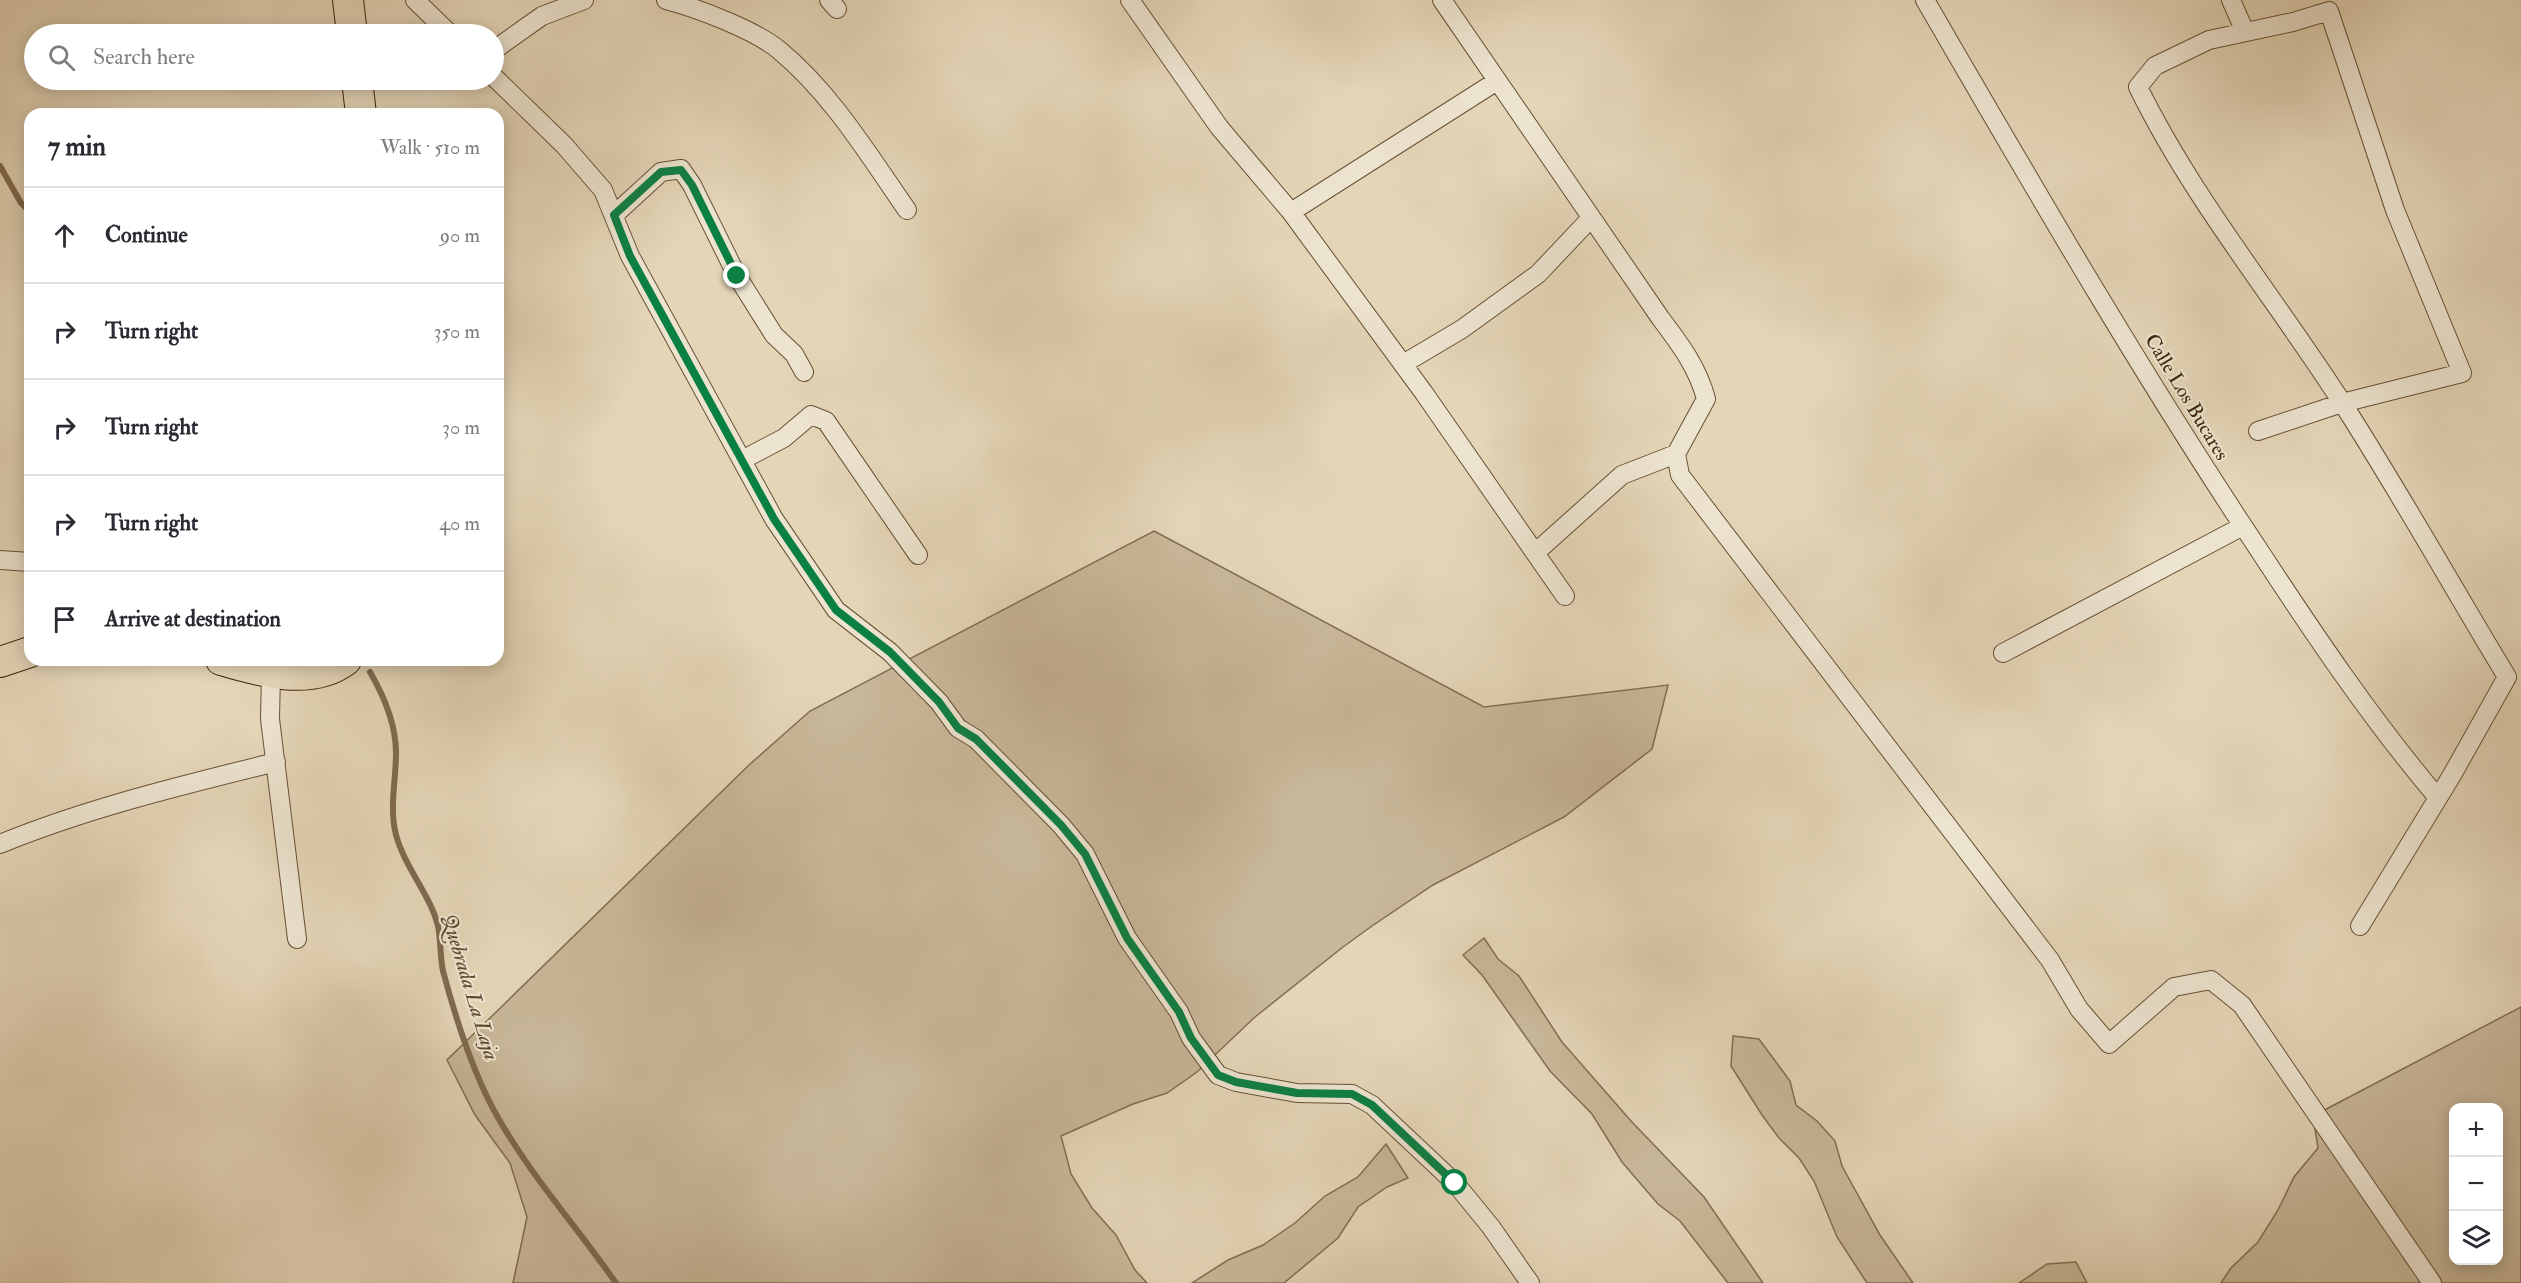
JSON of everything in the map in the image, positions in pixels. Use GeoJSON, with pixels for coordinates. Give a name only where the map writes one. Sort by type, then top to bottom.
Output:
{"type":"FeatureCollection","features":[{"type":"Feature","properties":{"kind":"highway"},"geometry":{"type":"LineString","coordinates":[[348,0],[351,24]]}},
{"type":"Feature","properties":{"kind":"highway"},"geometry":{"type":"LineString","coordinates":[[358,90],[360,108]]}},
{"type":"Feature","properties":{"kind":"highway"},"geometry":{"type":"LineString","coordinates":[[0,662],[24,654]]}},
{"type":"Feature","properties":{"kind":"highway"},"geometry":{"type":"LineString","coordinates":[[255,668],[320,671],[337,666]]}},
{"type":"Feature","properties":{"kind":"street"},"geometry":{"type":"LineString","coordinates":[[415,0],[440,24]]}},
{"type":"Feature","properties":{"kind":"street"},"geometry":{"type":"LineString","coordinates":[[504,43],[542,16],[584,0]]}},
{"type":"Feature","properties":{"kind":"street"},"geometry":{"type":"LineString","coordinates":[[1130,0],[1219,127],[1291,212],[1403,364],[1565,596]]}},
{"type":"Feature","properties":{"kind":"street"},"geometry":{"type":"LineString","coordinates":[[1443,0],[1686,352],[1702,382],[1706,399],[1676,454],[1622,476],[1535,552]]}},
{"type":"Feature","properties":{"kind":"street","name":"Calle Los Bucares"},"geometry":{"type":"LineString","coordinates":[[1925,0],[2197,456],[2348,684],[2394,747],[2438,798]]}},
{"type":"Feature","properties":{"kind":"street"},"geometry":{"type":"LineString","coordinates":[[2232,0],[2245,32]]}},
{"type":"Feature","properties":{"kind":"street"},"geometry":{"type":"LineString","coordinates":[[674,1],[738,27],[778,49],[833,104],[907,210]]}},
{"type":"Feature","properties":{"kind":"street"},"geometry":{"type":"LineString","coordinates":[[2258,431],[2342,403],[2462,373],[2395,210],[2329,11],[2293,22],[2209,40],[2155,66],[2138,87],[2169,147],[2240,257],[2342,403],[2507,676],[2438,798],[2360,926]]}},
{"type":"Feature","properties":{"kind":"street"},"geometry":{"type":"LineString","coordinates":[[1291,212],[1497,81]]}},
{"type":"Feature","properties":{"kind":"street"},"geometry":{"type":"LineString","coordinates":[[504,86],[564,145],[603,190],[630,256],[774,519],[836,610],[890,652],[939,702],[958,728],[976,739],[1033,795],[1085,854],[1127,938],[1179,1012],[1191,1038],[1218,1075],[1236,1082],[1297,1093],[1352,1094],[1372,1105],[1455,1183],[1491,1227],[1530,1283]]}},
{"type":"Feature","properties":{"kind":"street"},"geometry":{"type":"LineString","coordinates":[[614,215],[661,172],[681,170],[692,185],[737,276],[774,335],[794,354],[804,372]]}},
{"type":"Feature","properties":{"kind":"street"},"geometry":{"type":"LineString","coordinates":[[1403,364],[1462,329],[1538,274],[1592,218]]}},
{"type":"Feature","properties":{"kind":"street"},"geometry":{"type":"LineString","coordinates":[[742,460],[784,438],[811,416],[826,421],[918,555]]}},
{"type":"Feature","properties":{"kind":"street"},"geometry":{"type":"LineString","coordinates":[[1676,454],[1680,475],[2050,960],[2079,1009],[2109,1044],[2174,987],[2211,980],[2242,1005],[2432,1283]]}},
{"type":"Feature","properties":{"kind":"street"},"geometry":{"type":"LineString","coordinates":[[2003,653],[2243,526]]}},
{"type":"Feature","properties":{"kind":"street"},"geometry":{"type":"LineString","coordinates":[[0,560],[24,562]]}},
{"type":"Feature","properties":{"kind":"street"},"geometry":{"type":"LineString","coordinates":[[255,668],[270,718],[297,939]]}},
{"type":"Feature","properties":{"kind":"street"},"geometry":{"type":"LineString","coordinates":[[0,844],[126,802],[276,762]]}},
{"type":"Feature","properties":{"kind":"shaded area"},"geometry":{"type":"Polygon","coordinates":[[[1154,531],[1484,707],[1668,685],[1652,749],[1564,817],[1433,885],[1372,926],[1255,1017],[1197,1072],[1167,1093],[1133,1104],[1061,1136],[1071,1174],[1092,1208],[1116,1235],[1135,1270],[1147,1283],[513,1283],[527,1217],[510,1163],[475,1115],[447,1060],[750,764],[810,711],[1154,531]]]}},
{"type":"Feature","properties":{"kind":"shaded area"},"geometry":{"type":"Polygon","coordinates":[[[1484,938],[1498,959],[1519,976],[1562,1042],[1631,1121],[1704,1197],[1763,1283],[1728,1283],[1680,1221],[1658,1204],[1622,1162],[1592,1114],[1550,1071],[1482,975],[1463,955],[1484,938]]]}},
{"type":"Feature","properties":{"kind":"shaded area"},"geometry":{"type":"Polygon","coordinates":[[[2521,1007],[2521,1283],[2221,1283],[2231,1268],[2258,1242],[2278,1210],[2294,1177],[2318,1148],[2313,1116],[2521,1007]]]}},
{"type":"Feature","properties":{"kind":"shaded area"},"geometry":{"type":"Polygon","coordinates":[[[1733,1036],[1759,1039],[1790,1081],[1796,1105],[1817,1121],[1835,1141],[1842,1166],[1880,1235],[1913,1283],[1867,1283],[1837,1237],[1814,1181],[1799,1158],[1779,1138],[1762,1115],[1731,1066],[1733,1036]]]}},
{"type":"Feature","properties":{"kind":"shaded area"},"geometry":{"type":"Polygon","coordinates":[[[1386,1144],[1408,1178],[1387,1187],[1358,1207],[1338,1238],[1284,1283],[1192,1283],[1228,1260],[1263,1245],[1295,1223],[1325,1196],[1358,1177],[1386,1144]]]}},
{"type":"Feature","properties":{"kind":"shaded area"},"geometry":{"type":"Polygon","coordinates":[[[2076,1262],[2087,1283],[2019,1283],[2047,1264],[2076,1262]]]}},
{"type":"Feature","properties":{"kind":"waterway","name":"Quebrada La Laja"},"geometry":{"type":"LineString","coordinates":[[0,166],[24,206]]}},
{"type":"Feature","properties":{"kind":"waterway","name":"Quebrada La Laja"},"geometry":{"type":"LineString","coordinates":[[370,672],[380,691],[394,732],[396,753],[393,815],[396,835],[405,859],[434,914],[439,932],[443,971],[459,1027],[473,1064],[488,1099],[510,1138],[616,1283]]}},
{"type":"Feature","properties":{"kind":"route"},"geometry":{"type":"LineString","coordinates":[[737,276],[692,185],[681,170],[661,172],[614,215],[630,256],[774,519],[836,610],[890,652],[939,702],[958,728],[976,739],[1033,795],[1085,854],[1127,938],[1179,1012],[1191,1038],[1218,1075],[1236,1082],[1297,1093],[1352,1094],[1372,1105],[1455,1183]]}}]}
